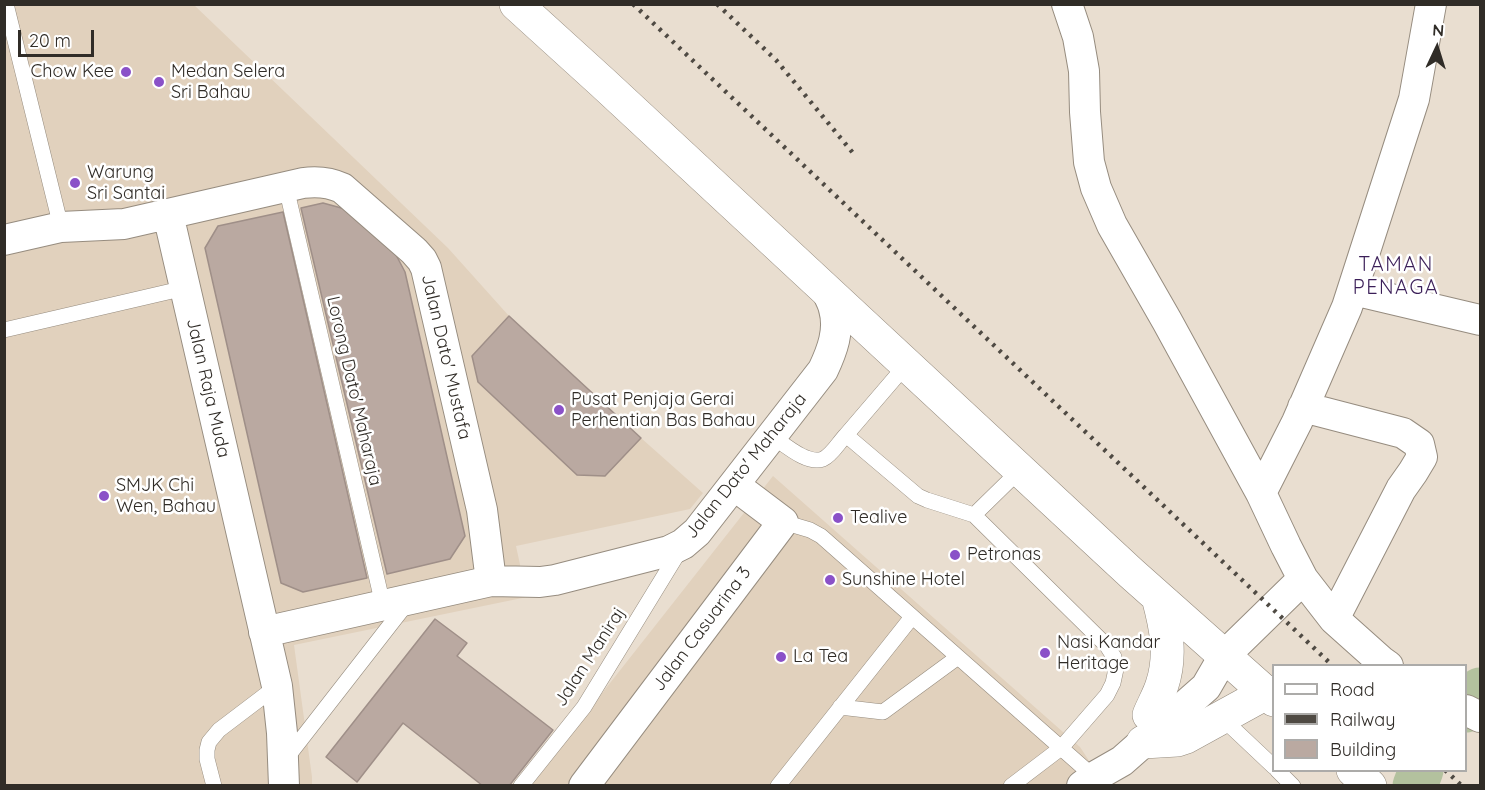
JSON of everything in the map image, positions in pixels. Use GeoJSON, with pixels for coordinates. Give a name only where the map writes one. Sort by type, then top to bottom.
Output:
{"type":"FeatureCollection","features":[{"type":"Feature","properties":{"kind":"main road"},"geometry":{"type":"LineString","coordinates":[[516,4],[1158,597],[1270,696],[1177,740],[1146,728],[1162,686],[1167,665],[1168,642],[1158,597]]}},
{"type":"Feature","properties":{"kind":"street"},"geometry":{"type":"LineString","coordinates":[[1261,493],[1303,407],[1353,290],[1414,99],[1431,4]]}},
{"type":"Feature","properties":{"kind":"street"},"geometry":{"type":"LineString","coordinates":[[1070,6],[1084,71],[1089,162],[1096,188],[1112,225],[1261,493],[1303,579],[1334,619],[1385,664]]}},
{"type":"Feature","properties":{"kind":"street","name":"Jalan Dato' Mustafa"},"geometry":{"type":"LineString","coordinates":[[4,240],[61,227],[124,224],[314,181],[342,188],[414,251],[426,268],[482,510],[491,581]]}},
{"type":"Feature","properties":{"kind":"street","name":"Jalan Raja Muda"},"geometry":{"type":"LineString","coordinates":[[168,214],[277,686],[284,773]]}},
{"type":"Feature","properties":{"kind":"street"},"geometry":{"type":"LineString","coordinates":[[1353,290],[1480,320]]}},
{"type":"Feature","properties":{"kind":"street","name":"Jalan Dato' Maharaja"},"geometry":{"type":"LineString","coordinates":[[264,632],[491,581],[555,580],[669,551],[683,544],[697,532],[823,370],[832,351],[836,330],[835,310],[827,291]]}},
{"type":"Feature","properties":{"kind":"street"},"geometry":{"type":"LineString","coordinates":[[1303,407],[1403,433],[1419,444],[1422,457],[1401,489],[1334,619]]}},
{"type":"Feature","properties":{"kind":"street"},"geometry":{"type":"LineString","coordinates":[[734,485],[783,522]]}},
{"type":"Feature","properties":{"kind":"street","name":"Jalan Casuarina 3"},"geometry":{"type":"LineString","coordinates":[[584,786],[783,522]]}},
{"type":"Feature","properties":{"kind":"street"},"geometry":{"type":"LineString","coordinates":[[1086,783],[1110,750],[1146,728],[1193,673],[1224,656],[1303,579]]}},
{"type":"Feature","properties":{"kind":"lane"},"geometry":{"type":"LineString","coordinates":[[6,4],[61,227]]}},
{"type":"Feature","properties":{"kind":"lane","name":"Lorong Dato' Maharaja"},"geometry":{"type":"LineString","coordinates":[[286,187],[397,602]]}},
{"type":"Feature","properties":{"kind":"lane"},"geometry":{"type":"LineString","coordinates":[[4,330],[185,288]]}},
{"type":"Feature","properties":{"kind":"lane"},"geometry":{"type":"LineString","coordinates":[[772,436],[803,456],[816,460],[822,459],[846,435],[906,365]]}},
{"type":"Feature","properties":{"kind":"lane"},"geometry":{"type":"LineString","coordinates":[[846,435],[918,496],[974,515],[1107,646],[1114,657],[1116,669],[1107,695],[1061,748],[1011,786]]}},
{"type":"Feature","properties":{"kind":"lane"},"geometry":{"type":"LineString","coordinates":[[974,515],[1020,470]]}},
{"type":"Feature","properties":{"kind":"lane"},"geometry":{"type":"LineString","coordinates":[[783,522],[810,530],[821,536],[1061,748],[1086,783]]}},
{"type":"Feature","properties":{"kind":"lane","name":"Jalan Maniraj"},"geometry":{"type":"LineString","coordinates":[[521,786],[584,707],[683,544]]}},
{"type":"Feature","properties":{"kind":"lane"},"geometry":{"type":"LineString","coordinates":[[284,773],[397,602]]}},
{"type":"Feature","properties":{"kind":"lane"},"geometry":{"type":"LineString","coordinates":[[778,786],[912,617]]}},
{"type":"Feature","properties":{"kind":"lane"},"geometry":{"type":"LineString","coordinates":[[840,707],[883,712],[958,657]]}},
{"type":"Feature","properties":{"kind":"lane"},"geometry":{"type":"LineString","coordinates":[[214,786],[207,759],[209,742],[213,735],[277,686]]}},
{"type":"Feature","properties":{"kind":"lane"},"geometry":{"type":"LineString","coordinates":[[1222,718],[1272,765]]}},
{"type":"Feature","properties":{"kind":"lane"},"geometry":{"type":"LineString","coordinates":[[1278,772],[1293,786]]}},
{"type":"Feature","properties":{"kind":"shaded area"},"geometry":{"type":"Polygon","coordinates":[[[5,5],[194,5],[448,248],[509,316],[703,493],[690,509],[516,546],[527,597],[294,645],[312,785],[5,786],[5,5]]]}},
{"type":"Feature","properties":{"kind":"shaded area"},"geometry":{"type":"Polygon","coordinates":[[[773,476],[1080,747],[1105,785],[529,786],[773,476]]]}},
{"type":"Feature","properties":{"kind":"building"},"geometry":{"type":"Polygon","coordinates":[[[323,203],[345,209],[395,253],[405,272],[465,536],[450,559],[387,574],[301,208],[323,203]]]}},
{"type":"Feature","properties":{"kind":"building"},"geometry":{"type":"Polygon","coordinates":[[[283,212],[367,578],[303,592],[281,583],[205,248],[218,226],[283,212]]]}},
{"type":"Feature","properties":{"kind":"building","name":"Pusat Penjaja Gerai Perhentian Bas Bahau"},"geometry":{"type":"Polygon","coordinates":[[[509,316],[641,438],[605,476],[577,475],[478,382],[472,356],[509,316]]]}},
{"type":"Feature","properties":{"kind":"building"},"geometry":{"type":"Polygon","coordinates":[[[435,619],[467,643],[457,656],[553,730],[509,786],[483,786],[403,723],[357,782],[326,757],[435,619]]]}},
{"type":"Feature","properties":{"kind":"waterway"},"geometry":{"type":"LineString","coordinates":[[1467,709],[1480,690]]}},
{"type":"Feature","properties":{"kind":"waterway"},"geometry":{"type":"LineString","coordinates":[[1415,786],[1420,772]]}},
{"type":"Feature","properties":{"kind":"railway"},"geometry":{"type":"LineString","coordinates":[[633,4],[1331,664]]}},
{"type":"Feature","properties":{"kind":"railway"},"geometry":{"type":"LineString","coordinates":[[717,4],[776,60],[853,153]]}},
{"type":"Feature","properties":{"kind":"railway"},"geometry":{"type":"LineString","coordinates":[[1447,772],[1462,786]]}},
{"type":"Feature","properties":{"kind":"place","name":"Chow Kee"},"geometry":{"type":"Point","coordinates":[126,72]}},
{"type":"Feature","properties":{"kind":"place","name":"Medan Selera Sri Bahau"},"geometry":{"type":"Point","coordinates":[159,82]}},
{"type":"Feature","properties":{"kind":"place","name":"Warung Sri Santai"},"geometry":{"type":"Point","coordinates":[75,183]}},
{"type":"Feature","properties":{"kind":"place","name":"Pusat Penjaja Gerai Perhentian Bas Bahau"},"geometry":{"type":"Point","coordinates":[559,410]}},
{"type":"Feature","properties":{"kind":"place","name":"SMJK Chi Wen, Bahau"},"geometry":{"type":"Point","coordinates":[104,496]}},
{"type":"Feature","properties":{"kind":"place","name":"Tealive"},"geometry":{"type":"Point","coordinates":[838,518]}},
{"type":"Feature","properties":{"kind":"place","name":"Petronas"},"geometry":{"type":"Point","coordinates":[955,555]}},
{"type":"Feature","properties":{"kind":"place","name":"Sunshine Hotel"},"geometry":{"type":"Point","coordinates":[830,580]}},
{"type":"Feature","properties":{"kind":"place","name":"Nasi Kandar Heritage"},"geometry":{"type":"Point","coordinates":[1045,653]}},
{"type":"Feature","properties":{"kind":"place","name":"La Tea"},"geometry":{"type":"Point","coordinates":[781,657]}},
{"type":"Feature","properties":{"kind":"district","name":"TAMAN PENAGA"},"geometry":{"type":"Point","coordinates":[1396,276]}}]}
